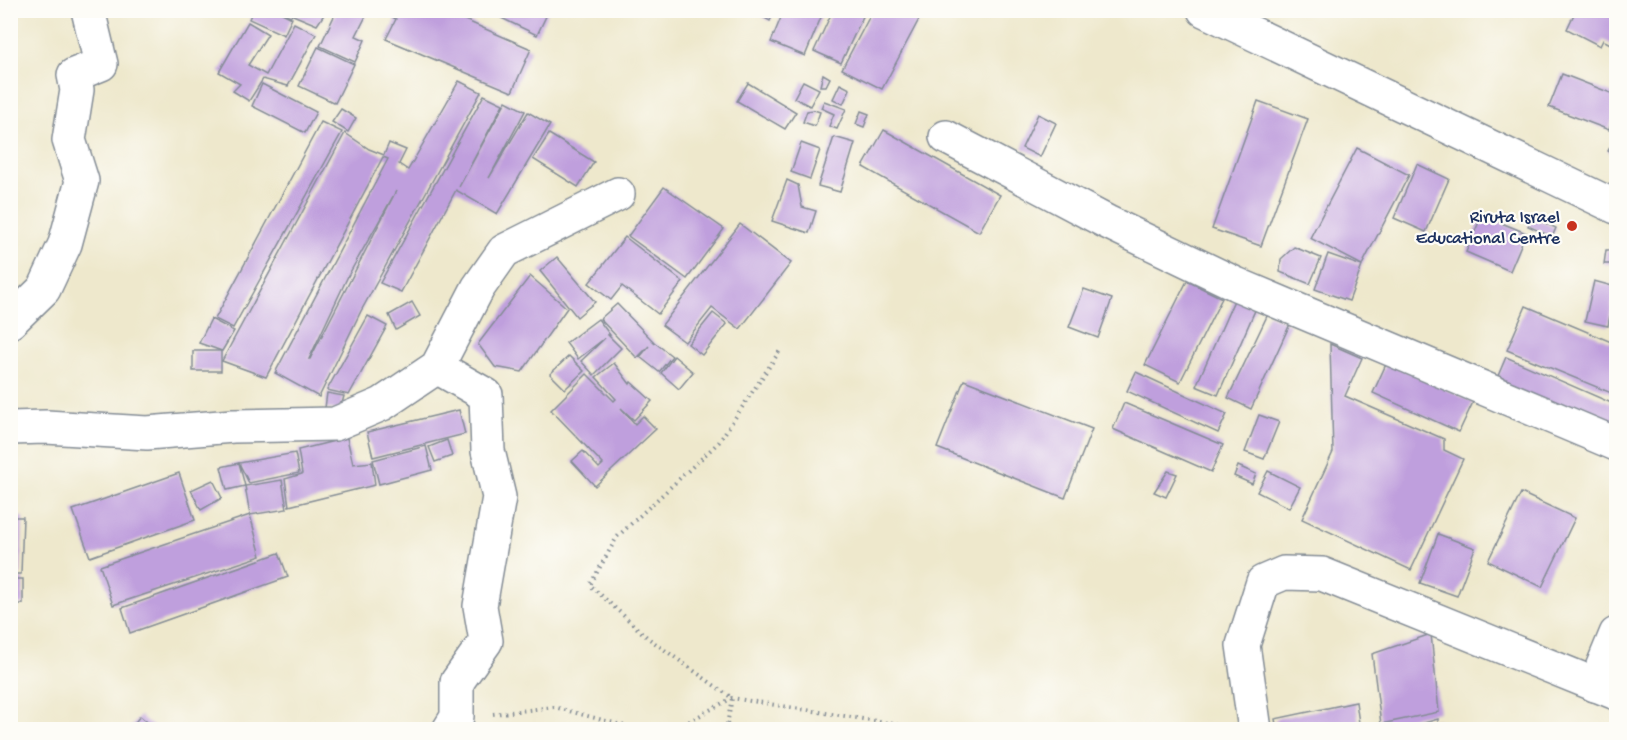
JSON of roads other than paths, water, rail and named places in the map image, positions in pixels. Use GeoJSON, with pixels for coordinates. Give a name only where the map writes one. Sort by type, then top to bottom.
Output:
{"type":"FeatureCollection","features":[{"type":"Feature","properties":{"kind":"street"},"geometry":{"type":"LineString","coordinates":[[10,322],[44,289],[65,244],[82,181],[69,140],[77,90],[74,75],[101,64],[88,10]]}},
{"type":"Feature","properties":{"kind":"street"},"geometry":{"type":"LineString","coordinates":[[1204,10],[1617,207]]}},
{"type":"Feature","properties":{"kind":"street"},"geometry":{"type":"LineString","coordinates":[[946,137],[1107,222],[1236,284],[1617,444]]}},
{"type":"Feature","properties":{"kind":"street"},"geometry":{"type":"LineString","coordinates":[[10,428],[46,427],[147,433],[233,426],[335,424],[382,404],[437,367],[478,288],[504,251],[618,194]]}},
{"type":"Feature","properties":{"kind":"street"},"geometry":{"type":"LineString","coordinates":[[10,291],[44,289]]}},
{"type":"Feature","properties":{"kind":"street"},"geometry":{"type":"LineString","coordinates":[[437,367],[486,396],[488,451],[499,497],[480,606],[486,641],[457,682],[453,723]]}},
{"type":"Feature","properties":{"kind":"street"},"geometry":{"type":"LineString","coordinates":[[1256,729],[1243,645],[1263,582],[1284,573],[1322,574],[1606,689],[1617,634]]}},
{"type":"Feature","properties":{"kind":"place","name":"Riruta Israel Educational Centre"},"geometry":{"type":"Point","coordinates":[1572,226]}}]}
